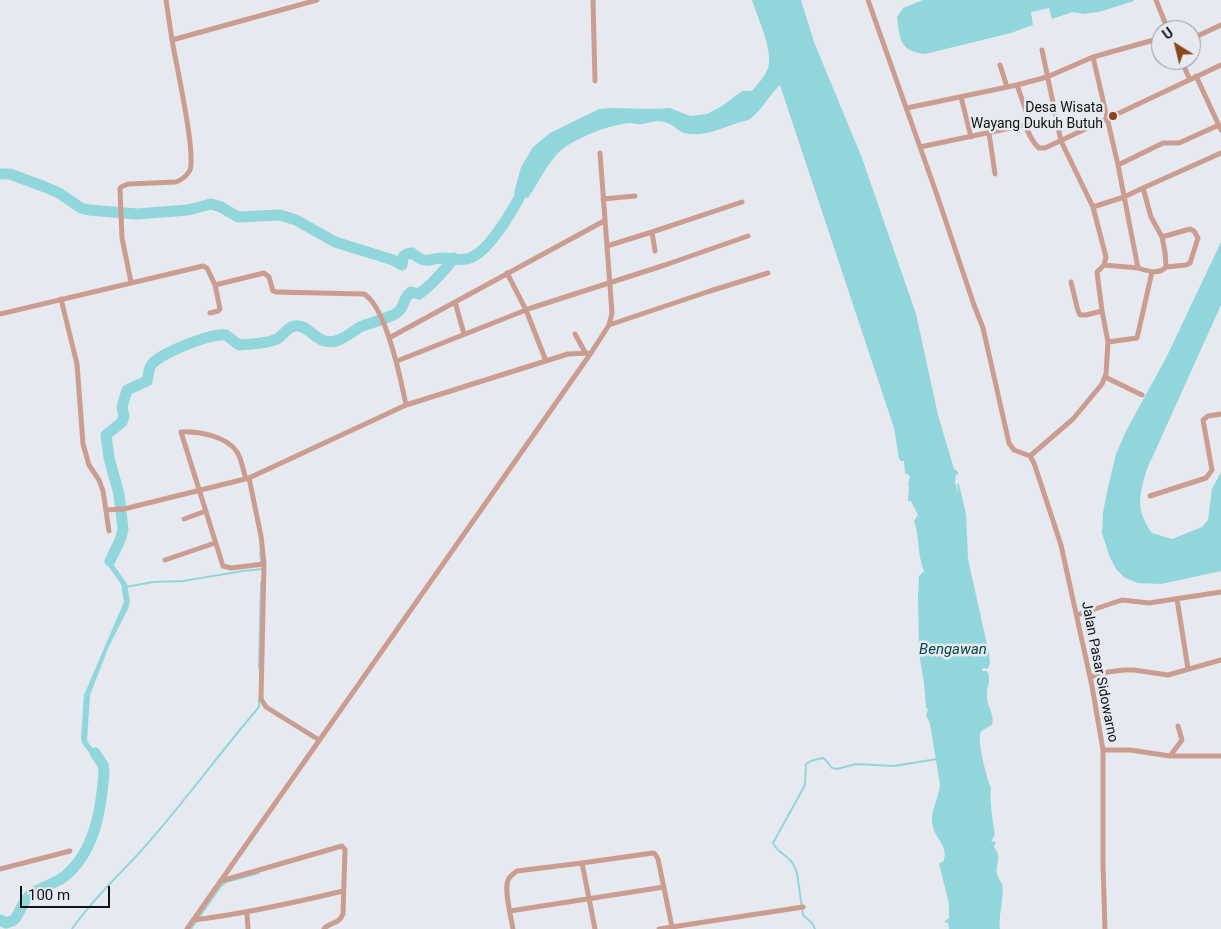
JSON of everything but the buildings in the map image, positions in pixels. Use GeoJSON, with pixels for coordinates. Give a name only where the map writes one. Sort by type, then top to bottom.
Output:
{"type":"FeatureCollection","features":[{"type":"Feature","properties":{"kind":"street"},"geometry":{"type":"LineString","coordinates":[[131,282],[122,238],[120,189],[123,184],[176,182],[182,180],[190,170],[191,159],[188,130],[166,0]]}},
{"type":"Feature","properties":{"kind":"street"},"geometry":{"type":"LineString","coordinates":[[172,40],[317,0]]}},
{"type":"Feature","properties":{"kind":"street"},"geometry":{"type":"LineString","coordinates":[[593,0],[594,81]]}},
{"type":"Feature","properties":{"kind":"street"},"geometry":{"type":"LineString","coordinates":[[869,0],[974,306],[984,328],[1009,443],[1014,450],[1030,456],[1082,409],[1102,384],[1105,377],[1108,342],[1097,277],[1097,272],[1104,265],[1106,257],[1093,208],[1062,141],[1042,50]]}},
{"type":"Feature","properties":{"kind":"street"},"geometry":{"type":"LineString","coordinates":[[1156,0],[1164,20]]}},
{"type":"Feature","properties":{"kind":"street"},"geometry":{"type":"LineString","coordinates":[[1201,34],[1221,25]]}},
{"type":"Feature","properties":{"kind":"street"},"geometry":{"type":"LineString","coordinates":[[907,108],[1018,85],[1047,77],[1094,57],[1151,41]]}},
{"type":"Feature","properties":{"kind":"street"},"geometry":{"type":"LineString","coordinates":[[1094,57],[1138,268]]}},
{"type":"Feature","properties":{"kind":"street"},"geometry":{"type":"LineString","coordinates":[[1000,65],[1007,87]]}},
{"type":"Feature","properties":{"kind":"street"},"geometry":{"type":"LineString","coordinates":[[1025,125],[1032,141],[1039,148],[1045,148],[1221,65]]}},
{"type":"Feature","properties":{"kind":"street"},"geometry":{"type":"LineString","coordinates":[[1186,70],[1190,80]]}},
{"type":"Feature","properties":{"kind":"street"},"geometry":{"type":"LineString","coordinates":[[1118,165],[1163,143],[1179,143],[1220,128],[1196,76]]}},
{"type":"Feature","properties":{"kind":"street"},"geometry":{"type":"LineString","coordinates":[[1018,85],[1028,119],[1025,125]]}},
{"type":"Feature","properties":{"kind":"street"},"geometry":{"type":"LineString","coordinates":[[961,97],[971,137]]}},
{"type":"Feature","properties":{"kind":"street"},"geometry":{"type":"LineString","coordinates":[[920,146],[1025,125]]}},
{"type":"Feature","properties":{"kind":"street"},"geometry":{"type":"LineString","coordinates":[[989,133],[996,174]]}},
{"type":"Feature","properties":{"kind":"street"},"geometry":{"type":"LineString","coordinates":[[1093,208],[1124,197],[1221,153]]}},
{"type":"Feature","properties":{"kind":"street"},"geometry":{"type":"LineString","coordinates":[[187,929],[588,352],[609,325],[612,313],[600,154]]}},
{"type":"Feature","properties":{"kind":"street"},"geometry":{"type":"LineString","coordinates":[[1143,188],[1151,217],[1162,237],[1166,267]]}},
{"type":"Feature","properties":{"kind":"street"},"geometry":{"type":"LineString","coordinates":[[603,199],[635,196]]}},
{"type":"Feature","properties":{"kind":"street"},"geometry":{"type":"LineString","coordinates":[[607,246],[742,202]]}},
{"type":"Feature","properties":{"kind":"street"},"geometry":{"type":"LineString","coordinates":[[389,338],[604,221]]}},
{"type":"Feature","properties":{"kind":"street"},"geometry":{"type":"LineString","coordinates":[[1104,265],[1138,268],[1152,272],[1162,271],[1166,267],[1190,263],[1198,238],[1194,231],[1190,229],[1162,237]]}},
{"type":"Feature","properties":{"kind":"street"},"geometry":{"type":"LineString","coordinates":[[652,232],[655,251]]}},
{"type":"Feature","properties":{"kind":"street"},"geometry":{"type":"LineString","coordinates":[[397,361],[526,310],[748,236]]}},
{"type":"Feature","properties":{"kind":"street"},"geometry":{"type":"LineString","coordinates":[[0,314],[203,266],[207,268],[215,285],[220,309],[210,313]]}},
{"type":"Feature","properties":{"kind":"street"},"geometry":{"type":"LineString","coordinates":[[1108,342],[1137,338],[1152,272]]}},
{"type":"Feature","properties":{"kind":"street"},"geometry":{"type":"LineString","coordinates":[[215,285],[264,273],[269,277],[272,289],[276,292],[364,294],[372,301],[389,338],[397,361],[406,406]]}},
{"type":"Feature","properties":{"kind":"street"},"geometry":{"type":"LineString","coordinates":[[508,273],[526,310],[546,361]]}},
{"type":"Feature","properties":{"kind":"street"},"geometry":{"type":"LineString","coordinates":[[609,325],[768,273]]}},
{"type":"Feature","properties":{"kind":"street"},"geometry":{"type":"LineString","coordinates":[[1071,282],[1080,315],[1102,311]]}},
{"type":"Feature","properties":{"kind":"street"},"geometry":{"type":"LineString","coordinates":[[61,299],[77,364],[84,444],[89,465],[99,480],[109,509],[109,531]]}},
{"type":"Feature","properties":{"kind":"street"},"geometry":{"type":"LineString","coordinates":[[455,302],[464,334]]}},
{"type":"Feature","properties":{"kind":"street"},"geometry":{"type":"LineString","coordinates":[[575,334],[588,352]]}},
{"type":"Feature","properties":{"kind":"street"},"geometry":{"type":"LineString","coordinates":[[109,509],[124,509],[247,478],[406,406],[568,354],[588,352]]}},
{"type":"Feature","properties":{"kind":"street"},"geometry":{"type":"LineString","coordinates":[[1105,377],[1142,395]]}},
{"type":"Feature","properties":{"kind":"street"},"geometry":{"type":"LineString","coordinates":[[1150,496],[1206,478],[1212,470],[1203,420],[1208,416],[1221,414]]}},
{"type":"Feature","properties":{"kind":"street"},"geometry":{"type":"LineString","coordinates":[[262,564],[231,568],[223,566],[181,432],[211,436],[231,445],[238,454],[247,478],[261,536],[262,564],[261,699],[266,707],[320,740]]}},
{"type":"Feature","properties":{"kind":"street","name":"Jalan Pasar Sidowarno"},"geometry":{"type":"LineString","coordinates":[[1030,456],[1061,544],[1090,677],[1103,750],[1105,929]]}},
{"type":"Feature","properties":{"kind":"street"},"geometry":{"type":"LineString","coordinates":[[184,518],[206,512]]}},
{"type":"Feature","properties":{"kind":"street"},"geometry":{"type":"LineString","coordinates":[[164,560],[215,543]]}},
{"type":"Feature","properties":{"kind":"street"},"geometry":{"type":"LineString","coordinates":[[1077,615],[1122,600],[1149,602],[1221,592]]}},
{"type":"Feature","properties":{"kind":"street"},"geometry":{"type":"LineString","coordinates":[[1177,599],[1188,669]]}},
{"type":"Feature","properties":{"kind":"street"},"geometry":{"type":"LineString","coordinates":[[1090,677],[1108,672],[1134,670],[1168,675],[1221,660]]}},
{"type":"Feature","properties":{"kind":"street"},"geometry":{"type":"LineString","coordinates":[[1170,756],[1182,740],[1178,726]]}},
{"type":"Feature","properties":{"kind":"street"},"geometry":{"type":"LineString","coordinates":[[1103,750],[1130,750],[1170,756],[1221,756]]}},
{"type":"Feature","properties":{"kind":"street"},"geometry":{"type":"LineString","coordinates":[[221,882],[341,846],[345,850],[343,914],[341,919],[326,926],[324,929]]}},
{"type":"Feature","properties":{"kind":"street"},"geometry":{"type":"LineString","coordinates":[[0,869],[70,851]]}},
{"type":"Feature","properties":{"kind":"street"},"geometry":{"type":"LineString","coordinates":[[513,929],[507,887],[508,879],[517,872],[653,853],[656,854],[658,859],[672,927]]}},
{"type":"Feature","properties":{"kind":"street"},"geometry":{"type":"LineString","coordinates":[[582,863],[595,929]]}},
{"type":"Feature","properties":{"kind":"street"},"geometry":{"type":"LineString","coordinates":[[510,910],[664,887]]}},
{"type":"Feature","properties":{"kind":"street"},"geometry":{"type":"LineString","coordinates":[[193,920],[247,913],[293,904],[343,891]]}},
{"type":"Feature","properties":{"kind":"street"},"geometry":{"type":"LineString","coordinates":[[659,929],[803,907]]}},
{"type":"Feature","properties":{"kind":"street"},"geometry":{"type":"LineString","coordinates":[[247,913],[248,929]]}},
{"type":"Feature","properties":{"kind":"water","name":"Bengawan"},"geometry":{"type":"Polygon","coordinates":[[[752,0],[801,0],[814,42],[862,158],[916,314],[938,415],[954,469],[958,472],[955,482],[958,493],[957,483],[959,484],[966,514],[968,559],[989,654],[990,663],[988,669],[983,668],[982,671],[987,671],[988,674],[987,700],[993,721],[992,725],[982,731],[980,746],[991,788],[992,818],[995,834],[993,833],[995,835],[991,841],[996,842],[994,847],[998,855],[997,874],[1003,888],[1000,929],[949,929],[948,923],[944,922],[949,918],[949,904],[939,863],[943,862],[945,852],[934,831],[932,822],[940,785],[930,724],[926,715],[928,710],[926,707],[919,653],[919,576],[924,571],[914,521],[918,515],[911,501],[908,501],[910,476],[905,473],[904,461],[899,459],[894,428],[780,85],[750,119],[712,132],[684,133],[667,123],[658,121],[641,124],[623,124],[594,132],[575,141],[555,156],[528,198],[514,193],[521,167],[533,147],[550,133],[599,109],[670,108],[690,116],[707,114],[722,106],[742,91],[752,91],[768,68],[769,53],[752,0]]]}},
{"type":"Feature","properties":{"kind":"water"},"geometry":{"type":"Polygon","coordinates":[[[923,0],[1134,1],[1099,12],[1083,14],[1073,12],[1052,19],[1049,8],[1031,12],[1033,25],[1011,33],[925,54],[910,50],[902,43],[897,17],[903,8],[923,0]]]}},
{"type":"Feature","properties":{"kind":"water"},"geometry":{"type":"Polygon","coordinates":[[[1221,242],[1221,305],[1147,469],[1140,502],[1143,517],[1152,533],[1172,539],[1202,527],[1208,520],[1212,489],[1221,472],[1221,571],[1161,584],[1138,583],[1125,578],[1117,570],[1110,558],[1102,533],[1103,513],[1116,454],[1126,431],[1167,356],[1221,242]]]}},
{"type":"Feature","properties":{"kind":"water"},"geometry":{"type":"Polygon","coordinates":[[[114,545],[119,548],[113,564],[127,584],[130,601],[128,609],[109,646],[90,695],[87,741],[105,764],[100,767],[82,743],[81,738],[84,695],[124,602],[121,584],[106,563],[114,545]]]}},
{"type":"Feature","properties":{"kind":"waterway"},"geometry":{"type":"LineString","coordinates":[[0,174],[10,174],[45,187],[59,193],[81,208],[89,210],[137,214],[188,210],[211,204],[221,207],[238,217],[280,215],[296,220],[335,242],[393,260],[402,265],[403,257],[412,253],[425,260],[437,258],[463,260],[478,254],[502,225],[517,202],[526,183]]}},
{"type":"Feature","properties":{"kind":"waterway"},"geometry":{"type":"LineString","coordinates":[[110,561],[121,538],[123,529],[119,494],[109,458],[106,435],[122,422],[124,416],[122,407],[127,390],[147,381],[149,369],[153,363],[188,344],[219,335],[226,335],[239,345],[268,342],[277,339],[290,328],[299,326],[307,329],[321,340],[330,342],[339,340],[360,327],[396,313],[411,292],[419,294],[438,278],[454,258]]}},
{"type":"Feature","properties":{"kind":"waterway"},"geometry":{"type":"LineString","coordinates":[[260,552],[261,562]]}},
{"type":"Feature","properties":{"kind":"waterway"},"geometry":{"type":"LineString","coordinates":[[126,587],[153,582],[183,581],[262,569]]}},
{"type":"Feature","properties":{"kind":"waterway"},"geometry":{"type":"LineString","coordinates":[[259,668],[261,583]]}},
{"type":"Feature","properties":{"kind":"waterway"},"geometry":{"type":"LineString","coordinates":[[72,929],[108,885],[138,854],[176,809],[259,707],[259,700]]}},
{"type":"Feature","properties":{"kind":"waterway"},"geometry":{"type":"LineString","coordinates":[[0,920],[6,923],[14,920],[29,896],[65,876],[83,855],[95,829],[103,787],[103,765],[95,753]]}},
{"type":"Feature","properties":{"kind":"waterway"},"geometry":{"type":"LineString","coordinates":[[815,929],[812,923],[803,915],[797,873],[794,865],[773,843],[805,785],[806,764],[822,758],[832,768],[837,769],[856,764],[894,766],[937,759]]}},
{"type":"Feature","properties":{"kind":"waterway"},"geometry":{"type":"LineString","coordinates":[[191,929],[221,886],[226,882],[259,873]]}},
{"type":"Feature","properties":{"kind":"place","name":"Desa Wisata Wayang Dukuh Butuh"},"geometry":{"type":"Point","coordinates":[1113,116]}}]}
